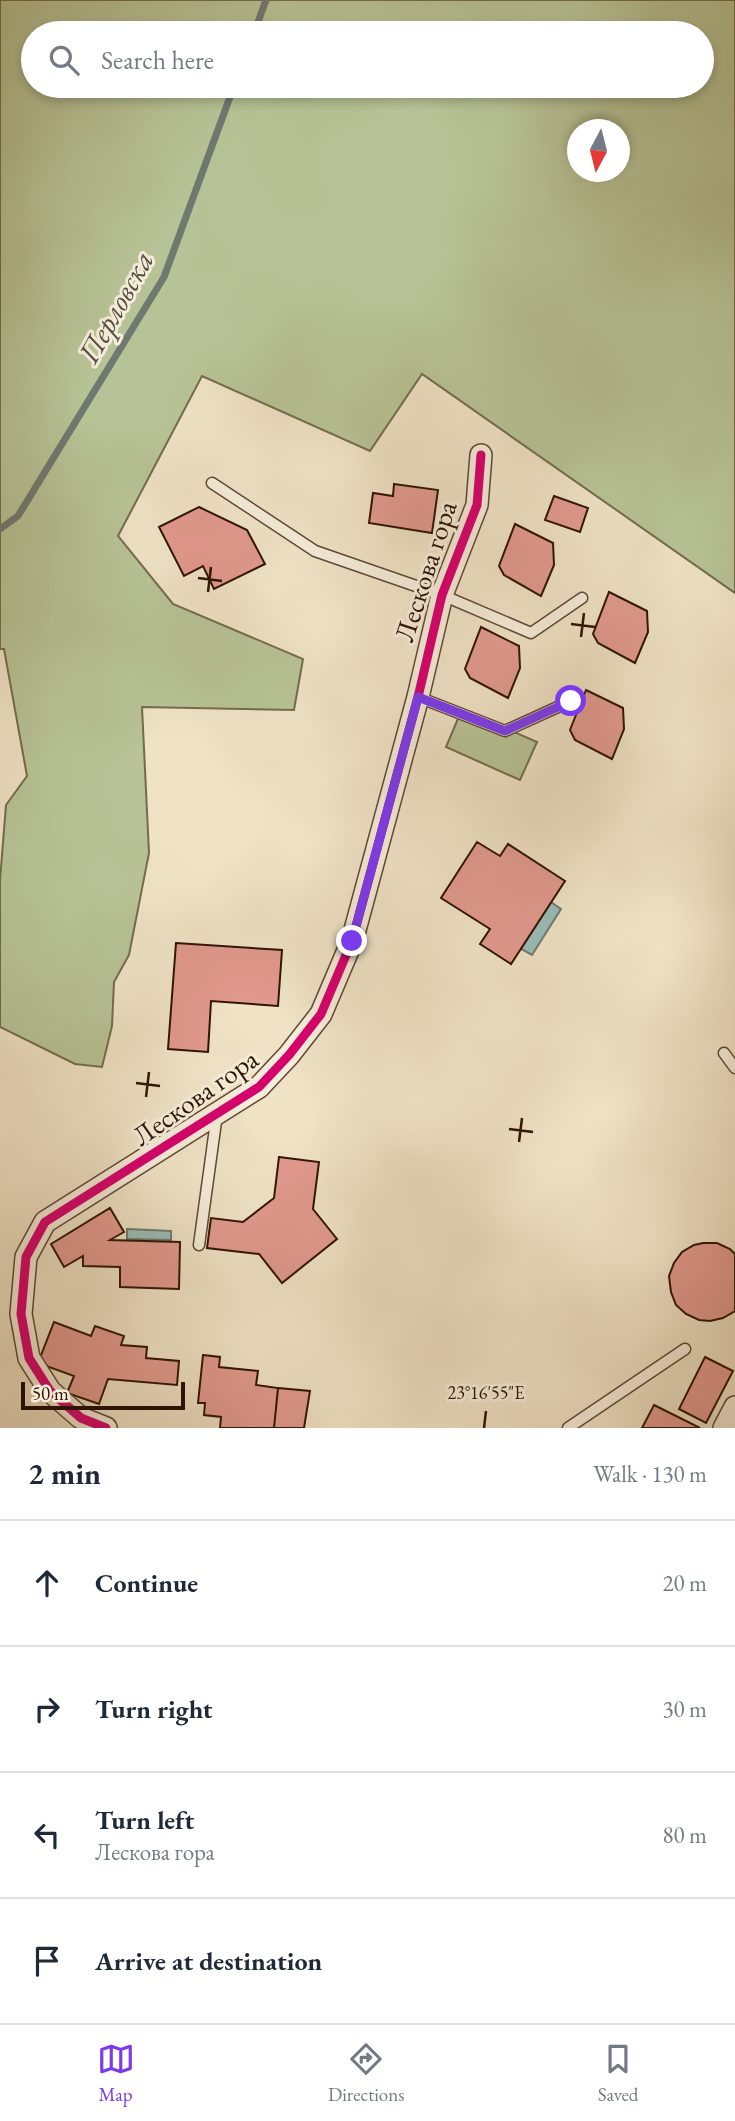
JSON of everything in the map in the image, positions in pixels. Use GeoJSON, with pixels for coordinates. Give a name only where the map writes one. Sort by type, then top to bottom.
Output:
{"type":"FeatureCollection","features":[{"type":"Feature","properties":{"kind":"street","name":"Лескова гора"},"geometry":{"type":"LineString","coordinates":[[106,1428],[82,1418],[50,1391],[29,1358],[21,1314],[26,1257],[45,1222],[259,1087],[289,1055],[321,1014],[352,941],[418,697],[442,595],[477,505],[481,455]]}},
{"type":"Feature","properties":{"kind":"street"},"geometry":{"type":"LineString","coordinates":[[724,1428],[735,1407]]}},
{"type":"Feature","properties":{"kind":"lane"},"geometry":{"type":"LineString","coordinates":[[212,484],[315,551],[442,595],[531,633],[582,598]]}},
{"type":"Feature","properties":{"kind":"lane"},"geometry":{"type":"LineString","coordinates":[[418,697],[505,731],[571,701]]}},
{"type":"Feature","properties":{"kind":"lane"},"geometry":{"type":"LineString","coordinates":[[724,1053],[735,1068]]}},
{"type":"Feature","properties":{"kind":"lane"},"geometry":{"type":"LineString","coordinates":[[199,1245],[217,1114]]}},
{"type":"Feature","properties":{"kind":"lane"},"geometry":{"type":"LineString","coordinates":[[568,1428],[685,1349]]}},
{"type":"Feature","properties":{"kind":"green space"},"geometry":{"type":"Polygon","coordinates":[[[0,0],[735,0],[735,593],[422,374],[370,451],[202,376],[118,536],[173,604],[303,659],[294,710],[142,707],[149,853],[129,955],[114,982],[112,1026],[102,1067],[75,1064],[0,1027],[0,880],[6,805],[27,776],[4,649],[0,649],[0,0]]]}},
{"type":"Feature","properties":{"kind":"green space"},"geometry":{"type":"Polygon","coordinates":[[[462,709],[537,742],[520,780],[446,747],[462,709]]]}},
{"type":"Feature","properties":{"kind":"water"},"geometry":{"type":"Polygon","coordinates":[[[551,902],[561,909],[532,955],[521,949],[551,902]]]}},
{"type":"Feature","properties":{"kind":"water"},"geometry":{"type":"Polygon","coordinates":[[[127,1229],[171,1231],[171,1240],[127,1239],[127,1229]]]}},
{"type":"Feature","properties":{"kind":"building"},"geometry":{"type":"Polygon","coordinates":[[[394,484],[438,490],[432,533],[369,523],[373,493],[393,496],[394,484]]]}},
{"type":"Feature","properties":{"kind":"building"},"geometry":{"type":"Polygon","coordinates":[[[554,496],[588,508],[580,532],[545,520],[554,496]]]}},
{"type":"Feature","properties":{"kind":"building"},"geometry":{"type":"Polygon","coordinates":[[[199,507],[247,530],[265,564],[214,589],[203,566],[184,576],[159,527],[199,507]]]}},
{"type":"Feature","properties":{"kind":"building"},"geometry":{"type":"Polygon","coordinates":[[[515,524],[553,543],[554,565],[541,596],[504,575],[499,566],[515,524]]]}},
{"type":"Feature","properties":{"kind":"building"},"geometry":{"type":"Polygon","coordinates":[[[609,592],[647,611],[648,632],[635,663],[598,643],[593,634],[609,592]]]}},
{"type":"Feature","properties":{"kind":"building"},"geometry":{"type":"Polygon","coordinates":[[[481,627],[519,646],[520,668],[508,698],[470,678],[465,669],[481,627]]]}},
{"type":"Feature","properties":{"kind":"building"},"geometry":{"type":"Polygon","coordinates":[[[586,690],[623,708],[624,729],[612,759],[575,740],[570,730],[586,690]]]}},
{"type":"Feature","properties":{"kind":"building"},"geometry":{"type":"Polygon","coordinates":[[[477,842],[500,856],[508,844],[565,881],[511,964],[480,944],[490,929],[441,898],[477,842]]]}},
{"type":"Feature","properties":{"kind":"building"},"geometry":{"type":"Polygon","coordinates":[[[176,943],[282,950],[278,1006],[211,1001],[208,1052],[168,1049],[176,943]]]}},
{"type":"Feature","properties":{"kind":"building"},"geometry":{"type":"Polygon","coordinates":[[[279,1157],[319,1162],[313,1209],[337,1239],[282,1283],[259,1254],[207,1248],[211,1218],[243,1222],[274,1198],[279,1157]]]}},
{"type":"Feature","properties":{"kind":"building"},"geometry":{"type":"Polygon","coordinates":[[[110,1208],[124,1232],[110,1240],[180,1242],[179,1289],[120,1287],[120,1267],[83,1266],[83,1256],[64,1267],[51,1244],[110,1208]]]}},
{"type":"Feature","properties":{"kind":"building"},"geometry":{"type":"Polygon","coordinates":[[[703,1243],[717,1243],[735,1254],[735,1311],[710,1321],[699,1320],[686,1314],[676,1305],[669,1276],[682,1252],[703,1243]]]}},
{"type":"Feature","properties":{"kind":"building"},"geometry":{"type":"Polygon","coordinates":[[[54,1322],[91,1336],[95,1326],[124,1336],[121,1345],[147,1347],[146,1358],[179,1361],[177,1385],[108,1379],[99,1404],[67,1393],[74,1376],[38,1363],[54,1322]]]}},
{"type":"Feature","properties":{"kind":"building"},"geometry":{"type":"Polygon","coordinates":[[[203,1355],[220,1357],[219,1367],[258,1371],[256,1385],[278,1388],[274,1428],[220,1428],[221,1417],[204,1415],[205,1403],[198,1403],[203,1355]]]}},
{"type":"Feature","properties":{"kind":"building"},"geometry":{"type":"Polygon","coordinates":[[[705,1357],[733,1371],[706,1423],[679,1409],[705,1357]]]}},
{"type":"Feature","properties":{"kind":"building"},"geometry":{"type":"Polygon","coordinates":[[[278,1388],[310,1391],[304,1428],[274,1428],[278,1388]]]}},
{"type":"Feature","properties":{"kind":"building"},"geometry":{"type":"Polygon","coordinates":[[[654,1405],[700,1428],[642,1428],[654,1405]]]}},
{"type":"Feature","properties":{"kind":"waterway","name":"Перловска"},"geometry":{"type":"LineString","coordinates":[[258,21],[266,0]]}},
{"type":"Feature","properties":{"kind":"waterway","name":"Перловска"},"geometry":{"type":"LineString","coordinates":[[0,529],[18,516],[164,277],[230,98]]}},
{"type":"Feature","properties":{"kind":"cycle path"},"geometry":{"type":"LineString","coordinates":[[106,1428],[81,1418],[50,1391],[29,1358],[21,1314],[26,1257],[45,1222],[259,1087],[289,1055],[321,1014],[352,941],[418,697],[442,595],[477,505],[481,455]]}},
{"type":"Feature","properties":{"kind":"route"},"geometry":{"type":"LineString","coordinates":[[352,941],[418,697],[505,731],[571,701]]}}]}
